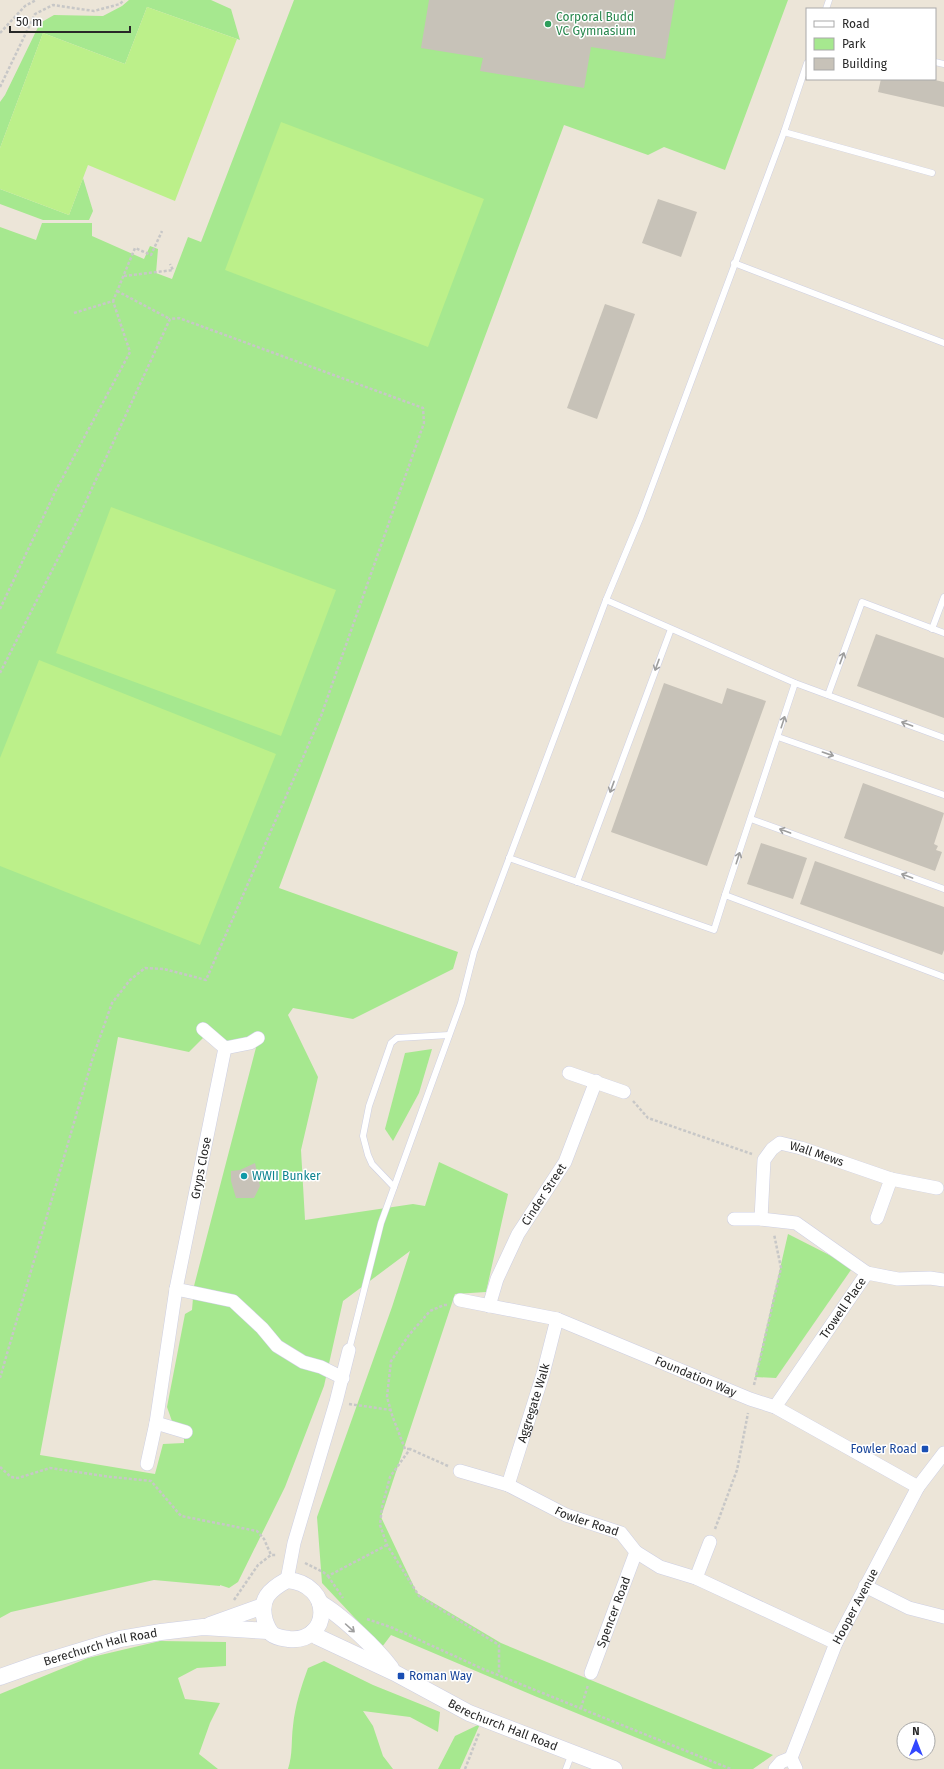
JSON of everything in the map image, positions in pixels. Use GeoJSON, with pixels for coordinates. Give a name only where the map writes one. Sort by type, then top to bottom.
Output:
{"type":"FeatureCollection","features":[{"type":"Feature","properties":{"kind":"street"},"geometry":{"type":"LineString","coordinates":[[203,1029],[225,1048],[250,1043],[258,1038]]}},
{"type":"Feature","properties":{"kind":"street","name":"Gryps Close"},"geometry":{"type":"LineString","coordinates":[[148,1464],[156,1423],[176,1289],[225,1048]]}},
{"type":"Feature","properties":{"kind":"street"},"geometry":{"type":"LineString","coordinates":[[569,1073],[596,1081],[624,1092]]}},
{"type":"Feature","properties":{"kind":"street","name":"Cinder Street"},"geometry":{"type":"LineString","coordinates":[[489,1306],[496,1279],[518,1234],[565,1162],[596,1081]]}},
{"type":"Feature","properties":{"kind":"street","name":"Wall Mews"},"geometry":{"type":"LineString","coordinates":[[764,1160],[772,1149],[780,1143],[800,1148],[891,1179]]}},
{"type":"Feature","properties":{"kind":"street"},"geometry":{"type":"LineString","coordinates":[[764,1160],[765,1219]]}},
{"type":"Feature","properties":{"kind":"street"},"geometry":{"type":"LineString","coordinates":[[876,1218],[891,1179],[936,1188]]}},
{"type":"Feature","properties":{"kind":"street"},"geometry":{"type":"LineString","coordinates":[[734,1219],[765,1219],[796,1223],[867,1273]]}},
{"type":"Feature","properties":{"kind":"street","name":"Trowell Place"},"geometry":{"type":"LineString","coordinates":[[775,1407],[867,1273],[898,1279],[930,1278],[944,1280]]}},
{"type":"Feature","properties":{"kind":"street"},"geometry":{"type":"LineString","coordinates":[[176,1289],[233,1302],[262,1328],[277,1346],[303,1362],[321,1367],[343,1378]]}},
{"type":"Feature","properties":{"kind":"street","name":"Foundation Way"},"geometry":{"type":"LineString","coordinates":[[460,1300],[557,1319],[750,1399],[775,1407],[918,1488]]}},
{"type":"Feature","properties":{"kind":"street","name":"Aggregate Walk"},"geometry":{"type":"LineString","coordinates":[[508,1485],[543,1374],[557,1319]]}},
{"type":"Feature","properties":{"kind":"street"},"geometry":{"type":"LineString","coordinates":[[287,1580],[294,1543],[307,1497],[321,1457],[343,1378],[349,1350]]}},
{"type":"Feature","properties":{"kind":"street"},"geometry":{"type":"LineString","coordinates":[[156,1423],[186,1432]]}},
{"type":"Feature","properties":{"kind":"street","name":"Hooper Avenue"},"geometry":{"type":"LineString","coordinates":[[794,1763],[836,1644],[865,1586],[898,1528],[918,1488],[944,1453]]}},
{"type":"Feature","properties":{"kind":"street","name":"Fowler Road"},"geometry":{"type":"LineString","coordinates":[[460,1471],[508,1485],[566,1515],[621,1533],[636,1552],[660,1567],[696,1578],[836,1644]]}},
{"type":"Feature","properties":{"kind":"street"},"geometry":{"type":"LineString","coordinates":[[696,1578],[710,1542]]}},
{"type":"Feature","properties":{"kind":"street","name":"Spencer Road"},"geometry":{"type":"LineString","coordinates":[[591,1673],[636,1552]]}},
{"type":"Feature","properties":{"kind":"street"},"geometry":{"type":"LineString","coordinates":[[287,1580],[297,1581],[304,1584],[314,1593],[320,1603],[322,1615],[319,1624],[313,1632],[300,1639],[275,1636],[268,1631],[263,1606],[265,1598],[275,1586],[287,1580]]}},
{"type":"Feature","properties":{"kind":"street"},"geometry":{"type":"LineString","coordinates":[[865,1586],[908,1608],[944,1617]]}},
{"type":"Feature","properties":{"kind":"street","name":"Berechurch Hall Road"},"geometry":{"type":"LineString","coordinates":[[320,1603],[332,1610],[384,1658],[395,1673]]}},
{"type":"Feature","properties":{"kind":"street","name":"Berechurch Hall Road"},"geometry":{"type":"LineString","coordinates":[[203,1627],[263,1606]]}},
{"type":"Feature","properties":{"kind":"street","name":"Berechurch Hall Road"},"geometry":{"type":"LineString","coordinates":[[0,1677],[120,1639],[203,1627],[268,1631]]}},
{"type":"Feature","properties":{"kind":"street","name":"Berechurch Hall Road"},"geometry":{"type":"LineString","coordinates":[[313,1632],[318,1637],[395,1673],[469,1713],[614,1769]]}},
{"type":"Feature","properties":{"kind":"street"},"geometry":{"type":"LineString","coordinates":[[775,1769],[781,1762],[794,1763]]}},
{"type":"Feature","properties":{"kind":"lane"},"geometry":{"type":"LineString","coordinates":[[349,1350],[381,1223],[461,1003],[474,952],[606,600],[641,516],[784,132],[806,66]]}},
{"type":"Feature","properties":{"kind":"lane"},"geometry":{"type":"LineString","coordinates":[[784,132],[932,173]]}},
{"type":"Feature","properties":{"kind":"lane"},"geometry":{"type":"LineString","coordinates":[[734,263],[944,343]]}},
{"type":"Feature","properties":{"kind":"lane"},"geometry":{"type":"LineString","coordinates":[[932,629],[944,597]]}},
{"type":"Feature","properties":{"kind":"lane"},"geometry":{"type":"LineString","coordinates":[[606,600],[795,683],[944,738]]}},
{"type":"Feature","properties":{"kind":"lane"},"geometry":{"type":"LineString","coordinates":[[828,695],[862,602],[944,633]]}},
{"type":"Feature","properties":{"kind":"lane"},"geometry":{"type":"LineString","coordinates":[[577,882],[671,629]]}},
{"type":"Feature","properties":{"kind":"lane"},"geometry":{"type":"LineString","coordinates":[[509,858],[714,930],[795,683]]}},
{"type":"Feature","properties":{"kind":"lane"},"geometry":{"type":"LineString","coordinates":[[778,737],[944,795]]}},
{"type":"Feature","properties":{"kind":"lane"},"geometry":{"type":"LineString","coordinates":[[751,819],[944,889]]}},
{"type":"Feature","properties":{"kind":"lane"},"geometry":{"type":"LineString","coordinates":[[726,895],[944,977]]}},
{"type":"Feature","properties":{"kind":"lane"},"geometry":{"type":"LineString","coordinates":[[394,1187],[372,1164],[363,1136],[369,1106],[390,1043],[397,1038],[449,1035]]}},
{"type":"Feature","properties":{"kind":"lane"},"geometry":{"type":"LineString","coordinates":[[566,1769],[572,1753]]}},
{"type":"Feature","properties":{"kind":"path"},"geometry":{"type":"LineString","coordinates":[[0,33],[25,6],[36,0]]}},
{"type":"Feature","properties":{"kind":"path"},"geometry":{"type":"LineString","coordinates":[[0,87],[36,14],[53,5],[94,11],[120,4],[124,0]]}},
{"type":"Feature","properties":{"kind":"path"},"geometry":{"type":"LineString","coordinates":[[0,608],[56,490],[130,352],[113,301],[135,248],[152,255],[162,232]]}},
{"type":"Feature","properties":{"kind":"path"},"geometry":{"type":"LineString","coordinates":[[124,276],[173,270],[170,264]]}},
{"type":"Feature","properties":{"kind":"path"},"geometry":{"type":"LineString","coordinates":[[0,1378],[93,1057],[112,1003],[130,980],[146,968],[164,969],[206,980],[321,716],[424,423],[423,408],[179,318],[170,319],[117,291]]}},
{"type":"Feature","properties":{"kind":"path"},"geometry":{"type":"LineString","coordinates":[[74,313],[113,301]]}},
{"type":"Feature","properties":{"kind":"path"},"geometry":{"type":"LineString","coordinates":[[0,673],[76,523],[170,319]]}},
{"type":"Feature","properties":{"kind":"path"},"geometry":{"type":"LineString","coordinates":[[624,1092],[648,1118],[750,1153],[764,1160]]}},
{"type":"Feature","properties":{"kind":"path"},"geometry":{"type":"LineString","coordinates":[[710,1542],[737,1470],[750,1399],[781,1268],[765,1219]]}},
{"type":"Feature","properties":{"kind":"path"},"geometry":{"type":"LineString","coordinates":[[460,1300],[457,1306],[444,1305],[430,1311],[390,1361],[387,1397],[390,1410],[405,1449],[410,1449],[460,1471]]}},
{"type":"Feature","properties":{"kind":"path"},"geometry":{"type":"LineString","coordinates":[[336,1402],[390,1410]]}},
{"type":"Feature","properties":{"kind":"path"},"geometry":{"type":"LineString","coordinates":[[410,1449],[390,1477],[382,1507],[380,1525],[387,1545],[419,1596],[498,1645],[499,1674]]}},
{"type":"Feature","properties":{"kind":"path"},"geometry":{"type":"LineString","coordinates":[[0,1467],[11,1477],[18,1478],[50,1468],[151,1480],[181,1516],[257,1530],[264,1539],[271,1555]]}},
{"type":"Feature","properties":{"kind":"path"},"geometry":{"type":"LineString","coordinates":[[328,1576],[346,1602]]}},
{"type":"Feature","properties":{"kind":"path"},"geometry":{"type":"LineString","coordinates":[[361,1616],[393,1628],[483,1669],[499,1674],[731,1769]]}},
{"type":"Feature","properties":{"kind":"path"},"geometry":{"type":"LineString","coordinates":[[581,1708],[591,1673]]}},
{"type":"Feature","properties":{"kind":"path"},"geometry":{"type":"LineString","coordinates":[[465,1769],[485,1719]]}},
{"type":"Feature","properties":{"kind":"green space"},"geometry":{"type":"Polygon","coordinates":[[[129,0],[211,0],[231,9],[240,40],[147,7],[125,64],[43,33],[0,148],[0,102],[5,95],[40,23],[54,15],[103,16],[122,6],[129,0]]]}},
{"type":"Feature","properties":{"kind":"green space","name":"Corporal Budd VC Gymnasium"},"geometry":{"type":"Polygon","coordinates":[[[294,0],[788,0],[725,170],[664,147],[648,155],[564,125],[279,888],[458,952],[453,969],[353,1019],[293,1008],[288,1015],[318,1077],[301,1150],[305,1220],[413,1204],[425,1206],[439,1162],[508,1194],[486,1292],[455,1294],[381,1517],[417,1593],[501,1643],[773,1755],[753,1769],[713,1769],[391,1635],[382,1647],[322,1583],[317,1517],[392,1307],[410,1251],[343,1301],[324,1386],[285,1487],[238,1582],[229,1588],[220,1585],[154,1580],[11,1612],[0,1618],[0,227],[36,240],[42,223],[92,223],[92,236],[144,259],[150,246],[158,249],[156,273],[172,279],[188,237],[201,242],[294,0]],[[209,1032],[189,1052],[118,1037],[40,1455],[155,1474],[163,1444],[184,1443],[184,1429],[173,1424],[167,1407],[185,1314],[192,1310],[194,1286],[259,1036],[239,1046],[209,1032]]]}},
{"type":"Feature","properties":{"kind":"green space"},"geometry":{"type":"Polygon","coordinates":[[[147,7],[237,39],[175,201],[88,165],[69,215],[0,189],[0,148],[43,33],[125,64],[147,7]]]}},
{"type":"Feature","properties":{"kind":"green space"},"geometry":{"type":"Polygon","coordinates":[[[281,122],[484,199],[428,347],[225,270],[281,122]]]}},
{"type":"Feature","properties":{"kind":"green space"},"geometry":{"type":"Polygon","coordinates":[[[83,178],[93,211],[89,220],[43,220],[0,204],[0,189],[69,215],[83,178]]]}},
{"type":"Feature","properties":{"kind":"green space"},"geometry":{"type":"Polygon","coordinates":[[[111,507],[336,590],[281,736],[56,653],[111,507]]]}},
{"type":"Feature","properties":{"kind":"green space"},"geometry":{"type":"Polygon","coordinates":[[[39,660],[276,754],[200,945],[0,866],[0,758],[39,660]]]}},
{"type":"Feature","properties":{"kind":"green space"},"geometry":{"type":"Polygon","coordinates":[[[432,1049],[419,1093],[393,1141],[385,1129],[405,1053],[432,1049]]]}},
{"type":"Feature","properties":{"kind":"green space"},"geometry":{"type":"Polygon","coordinates":[[[788,1234],[853,1267],[776,1378],[755,1377],[788,1234]]]}},
{"type":"Feature","properties":{"kind":"green space"},"geometry":{"type":"Polygon","coordinates":[[[160,1641],[226,1642],[226,1666],[197,1668],[178,1678],[185,1699],[220,1703],[210,1723],[199,1754],[218,1769],[0,1769],[0,1694],[88,1658],[160,1641]]]}},
{"type":"Feature","properties":{"kind":"green space"},"geometry":{"type":"Polygon","coordinates":[[[324,1661],[373,1685],[440,1712],[438,1732],[410,1717],[363,1711],[373,1726],[383,1756],[393,1769],[288,1769],[291,1758],[292,1732],[295,1711],[303,1682],[308,1668],[324,1661]]]}},
{"type":"Feature","properties":{"kind":"green space"},"geometry":{"type":"Polygon","coordinates":[[[480,1724],[460,1769],[438,1769],[455,1736],[480,1724]]]}},
{"type":"Feature","properties":{"kind":"building","name":"Corporal Budd VC Gymnasium"},"geometry":{"type":"Polygon","coordinates":[[[429,0],[675,0],[665,59],[591,47],[584,88],[480,71],[483,58],[421,48],[429,0]]]}},
{"type":"Feature","properties":{"kind":"building"},"geometry":{"type":"Polygon","coordinates":[[[881,80],[935,80],[944,82],[944,107],[878,92],[881,80]]]}},
{"type":"Feature","properties":{"kind":"building"},"geometry":{"type":"Polygon","coordinates":[[[658,199],[697,212],[681,257],[642,243],[658,199]]]}},
{"type":"Feature","properties":{"kind":"building"},"geometry":{"type":"Polygon","coordinates":[[[605,304],[635,314],[597,419],[567,408],[605,304]]]}},
{"type":"Feature","properties":{"kind":"building"},"geometry":{"type":"Polygon","coordinates":[[[876,634],[944,658],[944,718],[857,686],[876,634]]]}},
{"type":"Feature","properties":{"kind":"building"},"geometry":{"type":"Polygon","coordinates":[[[664,683],[722,704],[727,688],[766,701],[707,866],[611,832],[664,683]]]}},
{"type":"Feature","properties":{"kind":"building"},"geometry":{"type":"Polygon","coordinates":[[[863,783],[944,813],[934,844],[938,846],[936,850],[942,852],[935,871],[844,838],[863,783]]]}},
{"type":"Feature","properties":{"kind":"building"},"geometry":{"type":"Polygon","coordinates":[[[761,843],[807,858],[793,899],[747,884],[761,843]]]}},
{"type":"Feature","properties":{"kind":"building"},"geometry":{"type":"Polygon","coordinates":[[[815,861],[944,907],[944,950],[942,955],[800,904],[815,861]]]}},
{"type":"Feature","properties":{"kind":"building","name":"WWII Bunker"},"geometry":{"type":"Polygon","coordinates":[[[255,1163],[260,1186],[254,1198],[236,1198],[231,1181],[231,1171],[240,1170],[255,1163]]]}},
{"type":"Feature","properties":{"kind":"place","name":"Corporal Budd VC Gymnasium"},"geometry":{"type":"Point","coordinates":[548,24]}},
{"type":"Feature","properties":{"kind":"place","name":"WWII Bunker"},"geometry":{"type":"Point","coordinates":[244,1176]}},
{"type":"Feature","properties":{"kind":"place","name":"Fowler Road"},"geometry":{"type":"Point","coordinates":[925,1449]}},
{"type":"Feature","properties":{"kind":"place","name":"Roman Way"},"geometry":{"type":"Point","coordinates":[401,1676]}}]}
